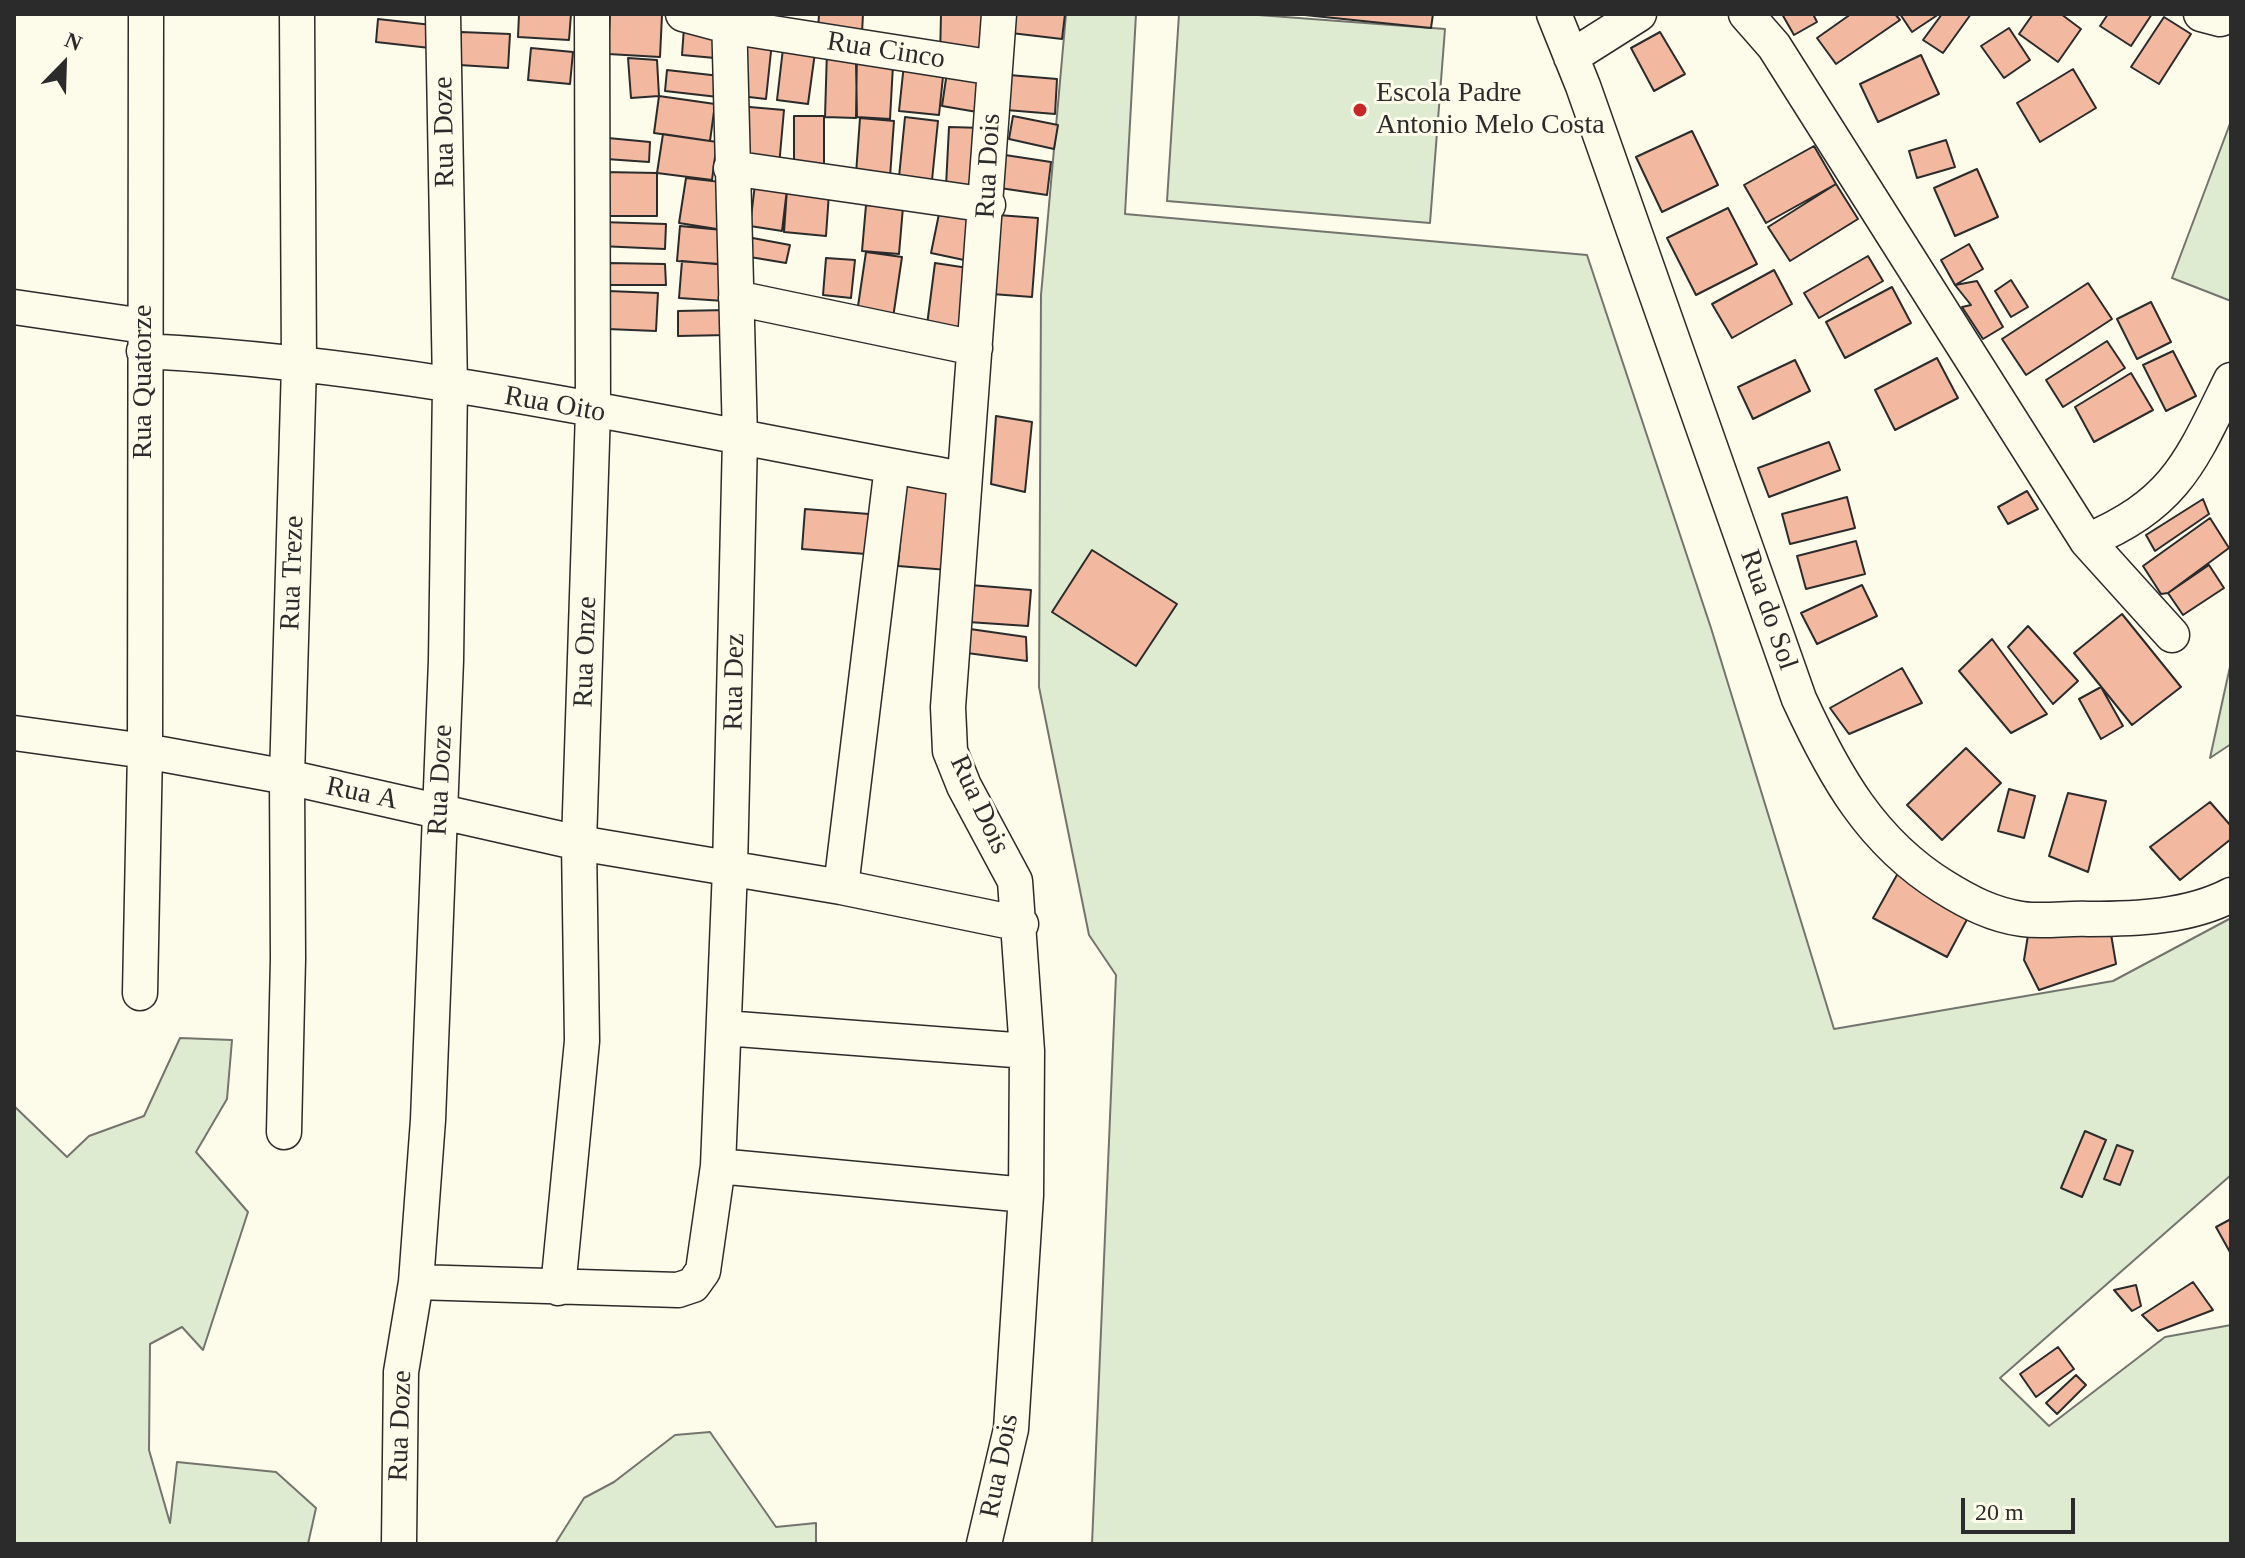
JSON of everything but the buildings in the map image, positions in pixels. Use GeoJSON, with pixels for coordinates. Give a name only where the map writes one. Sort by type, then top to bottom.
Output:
{"type":"FeatureCollection","features":[{"type":"Feature","properties":{"kind":"street","name":"Rua Quatorze"},"geometry":{"type":"LineString","coordinates":[[140,993],[145,751],[146,14]]}},
{"type":"Feature","properties":{"kind":"street","name":"Rua Treze"},"geometry":{"type":"LineString","coordinates":[[284,1132],[288,959],[287,777],[299,365],[297,14]]}},
{"type":"Feature","properties":{"kind":"street","name":"Rua Doze"},"geometry":{"type":"LineString","coordinates":[[399,1544],[401,1372],[416,1282],[428,1120],[440,810],[450,386],[443,14]]}},
{"type":"Feature","properties":{"kind":"street","name":"Rua Onze"},"geometry":{"type":"LineString","coordinates":[[558,1288],[582,1041],[579,843],[593,411],[592,14]]}},
{"type":"Feature","properties":{"kind":"street","name":"Rua Cinco"},"geometry":{"type":"LineString","coordinates":[[683,14],[995,68]]}},
{"type":"Feature","properties":{"kind":"street","name":"Rua Dois"},"geometry":{"type":"LineString","coordinates":[[984,1544],[1011,1429],[1026,1195],[1027,1051],[1021,924],[1015,881],[964,786],[950,751],[948,707],[988,205],[999,14]]}},
{"type":"Feature","properties":{"kind":"street","name":"Rua do Sol"},"geometry":{"type":"LineString","coordinates":[[1554,14],[1799,699],[1829,765],[1871,828],[1898,855],[1976,907],[2022,919],[2149,916],[2186,911],[2231,895]]}},
{"type":"Feature","properties":{"kind":"street"},"geometry":{"type":"LineString","coordinates":[[1571,57],[1639,14]]}},
{"type":"Feature","properties":{"kind":"street"},"geometry":{"type":"LineString","coordinates":[[1746,14],[1774,46],[2087,541],[2172,635]]}},
{"type":"Feature","properties":{"kind":"street"},"geometry":{"type":"LineString","coordinates":[[2201,14],[2220,19],[2231,15]]}},
{"type":"Feature","properties":{"kind":"street","name":"Rua Dez"},"geometry":{"type":"LineString","coordinates":[[558,1288],[678,1290],[697,1282],[703,1271],[718,1166],[730,869],[740,438],[728,20]]}},
{"type":"Feature","properties":{"kind":"street"},"geometry":{"type":"LineString","coordinates":[[731,168],[988,205]]}},
{"type":"Feature","properties":{"kind":"street"},"geometry":{"type":"LineString","coordinates":[[736,298],[975,348]]}},
{"type":"Feature","properties":{"kind":"street","name":"Rua Oito"},"geometry":{"type":"LineString","coordinates":[[14,307],[144,338],[299,365],[450,386],[964,479]]}},
{"type":"Feature","properties":{"kind":"street"},"geometry":{"type":"LineString","coordinates":[[2087,541],[2126,524],[2161,498],[2191,459],[2231,380]]}},
{"type":"Feature","properties":{"kind":"street"},"geometry":{"type":"LineString","coordinates":[[841,887],[892,466]]}},
{"type":"Feature","properties":{"kind":"street","name":"Rua A"},"geometry":{"type":"LineString","coordinates":[[14,733],[145,751],[287,777],[579,843],[841,887],[1021,924]]}},
{"type":"Feature","properties":{"kind":"street"},"geometry":{"type":"LineString","coordinates":[[724,1028],[1027,1051]]}},
{"type":"Feature","properties":{"kind":"street"},"geometry":{"type":"LineString","coordinates":[[718,1166],[1026,1195]]}},
{"type":"Feature","properties":{"kind":"street"},"geometry":{"type":"LineString","coordinates":[[416,1282],[558,1288]]}},
{"type":"Feature","properties":{"kind":"green space"},"geometry":{"type":"Polygon","coordinates":[[[1066,14],[1136,14],[1125,214],[1587,255],[1711,628],[1834,1029],[2113,981],[2231,918],[2231,1175],[2000,1378],[2049,1426],[2165,1337],[2231,1325],[2231,1544],[1092,1544],[1116,975],[1089,935],[1039,687],[1041,295],[1066,14]]]}},
{"type":"Feature","properties":{"kind":"green space"},"geometry":{"type":"Polygon","coordinates":[[[1179,14],[1245,14],[1445,29],[1430,223],[1167,201],[1179,14]]]}},
{"type":"Feature","properties":{"kind":"green space"},"geometry":{"type":"Polygon","coordinates":[[[2231,121],[2231,301],[2172,278],[2231,121]]]}},
{"type":"Feature","properties":{"kind":"green space"},"geometry":{"type":"Polygon","coordinates":[[[2231,662],[2231,744],[2210,758],[2231,662]]]}},
{"type":"Feature","properties":{"kind":"green space"},"geometry":{"type":"Polygon","coordinates":[[[180,1038],[232,1040],[227,1099],[196,1152],[248,1212],[203,1350],[182,1327],[150,1344],[149,1450],[170,1523],[177,1462],[276,1472],[316,1508],[308,1544],[14,1544],[14,1106],[67,1157],[89,1136],[144,1116],[180,1038]]]}},
{"type":"Feature","properties":{"kind":"green space"},"geometry":{"type":"Polygon","coordinates":[[[710,1432],[776,1527],[816,1523],[816,1544],[555,1544],[584,1498],[614,1482],[675,1435],[710,1432]]]}},
{"type":"Feature","properties":{"kind":"place","name":"Escola Padre Antonio Melo Costa"},"geometry":{"type":"Point","coordinates":[1360,110]}}]}
